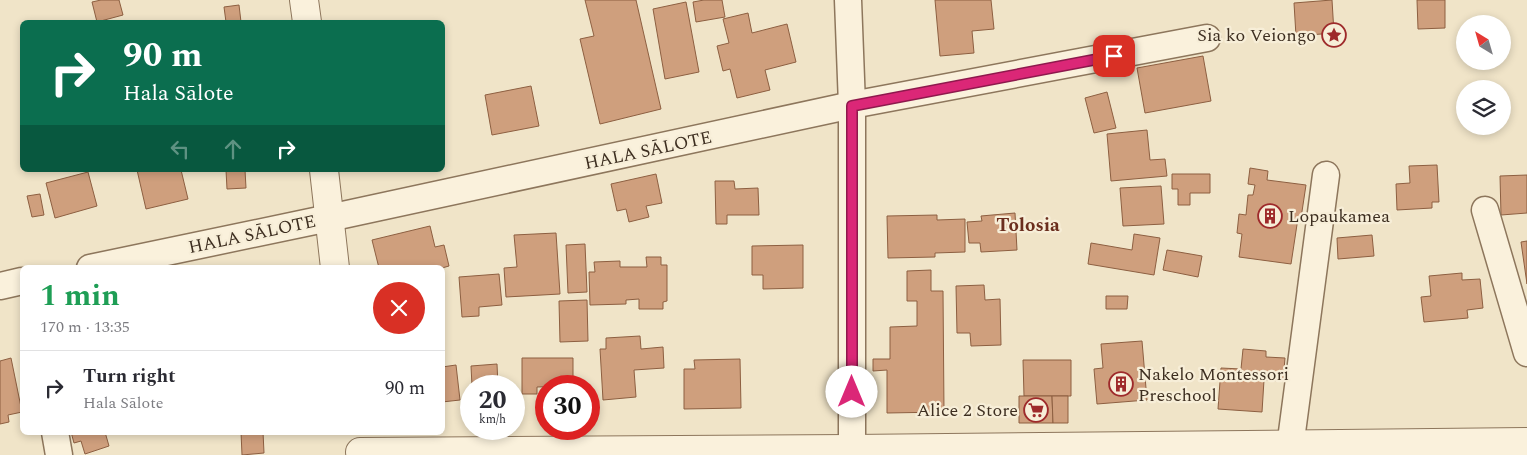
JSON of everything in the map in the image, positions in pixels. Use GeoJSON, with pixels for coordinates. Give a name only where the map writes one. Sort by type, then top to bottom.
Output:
{"type":"FeatureCollection","features":[{"type":"Feature","properties":{"kind":"street"},"geometry":{"type":"LineString","coordinates":[[304,0],[307,20]]}},
{"type":"Feature","properties":{"kind":"street"},"geometry":{"type":"LineString","coordinates":[[848,0],[852,106],[852,452]]}},
{"type":"Feature","properties":{"kind":"street","name":"HALA SĀLOTE"},"geometry":{"type":"LineString","coordinates":[[104,265],[852,106],[1207,38]]}},
{"type":"Feature","properties":{"kind":"street"},"geometry":{"type":"LineString","coordinates":[[324,172],[336,265]]}},
{"type":"Feature","properties":{"kind":"street"},"geometry":{"type":"LineString","coordinates":[[1289,450],[1326,175]]}},
{"type":"Feature","properties":{"kind":"street"},"geometry":{"type":"LineString","coordinates":[[1485,210],[1527,353]]}},
{"type":"Feature","properties":{"kind":"street"},"geometry":{"type":"LineString","coordinates":[[0,286],[20,282]]}},
{"type":"Feature","properties":{"kind":"street"},"geometry":{"type":"LineString","coordinates":[[55,435],[59,455]]}},
{"type":"Feature","properties":{"kind":"street"},"geometry":{"type":"LineString","coordinates":[[359,446],[852,452],[1289,450],[1527,442]]}},
{"type":"Feature","properties":{"kind":"building"},"geometry":{"type":"Polygon","coordinates":[[[119,0],[123,15],[96,20],[92,2],[119,0]]]}},
{"type":"Feature","properties":{"kind":"building"},"geometry":{"type":"Polygon","coordinates":[[[585,0],[636,0],[661,109],[600,124],[580,39],[594,36],[585,0]]]}},
{"type":"Feature","properties":{"kind":"building"},"geometry":{"type":"Polygon","coordinates":[[[722,0],[725,17],[696,22],[693,2],[722,0]]]}},
{"type":"Feature","properties":{"kind":"building"},"geometry":{"type":"Polygon","coordinates":[[[935,0],[991,0],[994,29],[972,31],[974,53],[940,56],[935,0]]]}},
{"type":"Feature","properties":{"kind":"building"},"geometry":{"type":"Polygon","coordinates":[[[1332,0],[1334,33],[1296,36],[1294,3],[1332,0]]]}},
{"type":"Feature","properties":{"kind":"building"},"geometry":{"type":"Polygon","coordinates":[[[1417,0],[1445,0],[1445,28],[1418,29],[1417,0]]]}},
{"type":"Feature","properties":{"kind":"building"},"geometry":{"type":"Polygon","coordinates":[[[686,2],[699,72],[665,79],[653,9],[686,2]]]}},
{"type":"Feature","properties":{"kind":"building"},"geometry":{"type":"Polygon","coordinates":[[[239,5],[241,20],[226,20],[224,7],[239,5]]]}},
{"type":"Feature","properties":{"kind":"building"},"geometry":{"type":"Polygon","coordinates":[[[748,13],[752,33],[787,24],[796,62],[765,70],[770,90],[737,98],[730,69],[723,71],[717,46],[729,43],[723,19],[748,13]]]}},
{"type":"Feature","properties":{"kind":"building"},"geometry":{"type":"Polygon","coordinates":[[[1203,56],[1211,101],[1145,113],[1137,68],[1203,56]]]}},
{"type":"Feature","properties":{"kind":"building"},"geometry":{"type":"Polygon","coordinates":[[[531,86],[539,126],[492,135],[485,95],[531,86]]]}},
{"type":"Feature","properties":{"kind":"building"},"geometry":{"type":"Polygon","coordinates":[[[1107,92],[1116,128],[1094,133],[1085,98],[1107,92]]]}},
{"type":"Feature","properties":{"kind":"building"},"geometry":{"type":"Polygon","coordinates":[[[1147,130],[1150,160],[1165,159],[1167,176],[1111,181],[1107,134],[1147,130]]]}},
{"type":"Feature","properties":{"kind":"building"},"geometry":{"type":"Polygon","coordinates":[[[1437,165],[1439,202],[1432,202],[1432,208],[1397,210],[1396,184],[1410,183],[1409,166],[1437,165]]]}},
{"type":"Feature","properties":{"kind":"building","name":"Lopaukamea"},"geometry":{"type":"Polygon","coordinates":[[[1250,168],[1268,171],[1267,180],[1306,185],[1301,218],[1298,218],[1291,264],[1239,257],[1242,234],[1237,233],[1239,214],[1246,215],[1248,195],[1253,195],[1255,185],[1248,184],[1250,168]]]}},
{"type":"Feature","properties":{"kind":"building"},"geometry":{"type":"Polygon","coordinates":[[[88,172],[97,206],[55,218],[46,183],[88,172]]]}},
{"type":"Feature","properties":{"kind":"building"},"geometry":{"type":"Polygon","coordinates":[[[137,172],[181,172],[188,199],[146,209],[137,172]]]}},
{"type":"Feature","properties":{"kind":"building"},"geometry":{"type":"Polygon","coordinates":[[[226,172],[245,172],[246,188],[227,189],[226,172]]]}},
{"type":"Feature","properties":{"kind":"building"},"geometry":{"type":"Polygon","coordinates":[[[656,174],[662,203],[646,206],[649,217],[629,222],[626,209],[617,211],[611,184],[656,174]]]}},
{"type":"Feature","properties":{"kind":"building"},"geometry":{"type":"Polygon","coordinates":[[[1172,174],[1210,174],[1210,193],[1190,193],[1190,205],[1178,205],[1178,189],[1172,189],[1172,174]]]}},
{"type":"Feature","properties":{"kind":"building"},"geometry":{"type":"Polygon","coordinates":[[[1527,175],[1527,213],[1501,215],[1500,176],[1527,175]]]}},
{"type":"Feature","properties":{"kind":"building"},"geometry":{"type":"Polygon","coordinates":[[[715,181],[734,181],[735,189],[758,188],[759,215],[727,215],[727,224],[716,224],[715,181]]]}},
{"type":"Feature","properties":{"kind":"building"},"geometry":{"type":"Polygon","coordinates":[[[1161,186],[1164,224],[1123,226],[1120,188],[1161,186]]]}},
{"type":"Feature","properties":{"kind":"building"},"geometry":{"type":"Polygon","coordinates":[[[40,194],[44,215],[32,217],[27,196],[40,194]]]}},
{"type":"Feature","properties":{"kind":"building"},"geometry":{"type":"Polygon","coordinates":[[[1015,213],[1017,250],[981,252],[980,243],[969,243],[967,222],[982,221],[981,216],[1015,213]]]}},
{"type":"Feature","properties":{"kind":"building"},"geometry":{"type":"Polygon","coordinates":[[[937,215],[937,220],[965,219],[965,252],[935,253],[935,257],[888,258],[887,216],[937,215]]]}},
{"type":"Feature","properties":{"kind":"building"},"geometry":{"type":"Polygon","coordinates":[[[430,226],[435,247],[444,245],[449,266],[378,265],[372,240],[430,226]]]}},
{"type":"Feature","properties":{"kind":"building"},"geometry":{"type":"Polygon","coordinates":[[[556,233],[560,294],[506,297],[504,268],[517,267],[514,235],[556,233]]]}},
{"type":"Feature","properties":{"kind":"building"},"geometry":{"type":"Polygon","coordinates":[[[1134,234],[1160,238],[1154,275],[1088,264],[1091,243],[1132,250],[1134,234]]]}},
{"type":"Feature","properties":{"kind":"building"},"geometry":{"type":"Polygon","coordinates":[[[1372,235],[1374,256],[1338,259],[1337,238],[1372,235]]]}},
{"type":"Feature","properties":{"kind":"building"},"geometry":{"type":"Polygon","coordinates":[[[1527,241],[1527,284],[1521,242],[1527,241]]]}},
{"type":"Feature","properties":{"kind":"building"},"geometry":{"type":"Polygon","coordinates":[[[585,244],[587,292],[568,293],[566,245],[585,244]]]}},
{"type":"Feature","properties":{"kind":"building"},"geometry":{"type":"Polygon","coordinates":[[[803,245],[803,288],[763,289],[763,275],[752,275],[752,246],[803,245]]]}},
{"type":"Feature","properties":{"kind":"building"},"geometry":{"type":"Polygon","coordinates":[[[1167,250],[1202,256],[1198,277],[1163,270],[1167,250]]]}},
{"type":"Feature","properties":{"kind":"building"},"geometry":{"type":"Polygon","coordinates":[[[646,257],[661,257],[661,265],[667,265],[667,301],[663,302],[663,309],[639,309],[639,299],[626,300],[626,304],[590,305],[589,272],[595,272],[594,262],[620,261],[620,267],[647,267],[646,257]]]}},
{"type":"Feature","properties":{"kind":"building"},"geometry":{"type":"Polygon","coordinates":[[[931,270],[931,291],[943,291],[944,412],[887,413],[887,370],[873,371],[873,359],[890,359],[890,327],[917,326],[917,301],[907,301],[907,271],[931,270]]]}},
{"type":"Feature","properties":{"kind":"building"},"geometry":{"type":"Polygon","coordinates":[[[1462,273],[1462,280],[1480,279],[1483,308],[1467,310],[1468,318],[1424,322],[1421,297],[1431,296],[1429,276],[1462,273]]]}},
{"type":"Feature","properties":{"kind":"building"},"geometry":{"type":"Polygon","coordinates":[[[499,274],[502,305],[479,307],[479,316],[462,317],[459,277],[499,274]]]}},
{"type":"Feature","properties":{"kind":"building"},"geometry":{"type":"Polygon","coordinates":[[[984,285],[985,300],[1000,299],[1001,345],[971,346],[970,333],[957,333],[956,286],[984,285]]]}},
{"type":"Feature","properties":{"kind":"building"},"geometry":{"type":"Polygon","coordinates":[[[1106,296],[1128,296],[1127,309],[1106,309],[1106,296]]]}},
{"type":"Feature","properties":{"kind":"building"},"geometry":{"type":"Polygon","coordinates":[[[587,300],[588,341],[560,342],[559,301],[587,300]]]}},
{"type":"Feature","properties":{"kind":"building"},"geometry":{"type":"Polygon","coordinates":[[[640,336],[641,349],[663,347],[664,368],[634,370],[636,397],[603,400],[600,349],[606,349],[606,338],[640,336]]]}},
{"type":"Feature","properties":{"kind":"building","name":"Nakelo Montessori Preschool"},"geometry":{"type":"Polygon","coordinates":[[[1142,341],[1147,400],[1097,404],[1094,369],[1103,368],[1101,344],[1142,341]]]}},
{"type":"Feature","properties":{"kind":"building"},"geometry":{"type":"Polygon","coordinates":[[[1243,349],[1266,351],[1266,357],[1285,358],[1283,381],[1264,380],[1262,412],[1218,409],[1221,368],[1241,369],[1243,349]]]}},
{"type":"Feature","properties":{"kind":"building"},"geometry":{"type":"Polygon","coordinates":[[[11,358],[20,402],[20,412],[8,415],[9,422],[0,424],[0,361],[11,358]]]}},
{"type":"Feature","properties":{"kind":"building"},"geometry":{"type":"Polygon","coordinates":[[[522,358],[573,358],[573,375],[535,375],[535,394],[525,394],[525,375],[522,375],[522,358]]]}},
{"type":"Feature","properties":{"kind":"building"},"geometry":{"type":"Polygon","coordinates":[[[740,359],[741,408],[684,409],[684,369],[695,369],[694,360],[740,359]]]}},
{"type":"Feature","properties":{"kind":"building"},"geometry":{"type":"Polygon","coordinates":[[[1023,360],[1071,360],[1071,396],[1024,396],[1023,360]]]}},
{"type":"Feature","properties":{"kind":"building"},"geometry":{"type":"Polygon","coordinates":[[[497,364],[498,375],[471,375],[471,366],[497,364]]]}},
{"type":"Feature","properties":{"kind":"building"},"geometry":{"type":"Polygon","coordinates":[[[456,365],[460,400],[445,402],[445,367],[456,365]]]}},
{"type":"Feature","properties":{"kind":"building","name":"Alice 2 Store"},"geometry":{"type":"Polygon","coordinates":[[[1019,396],[1052,396],[1053,423],[1019,423],[1019,396]]]}},
{"type":"Feature","properties":{"kind":"building"},"geometry":{"type":"Polygon","coordinates":[[[1052,396],[1068,396],[1068,423],[1053,423],[1052,396]]]}},
{"type":"Feature","properties":{"kind":"building"},"geometry":{"type":"Polygon","coordinates":[[[72,435],[106,435],[109,446],[85,454],[81,441],[74,443],[72,435]]]}},
{"type":"Feature","properties":{"kind":"building"},"geometry":{"type":"Polygon","coordinates":[[[241,435],[263,435],[264,453],[242,455],[241,435]]]}},
{"type":"Feature","properties":{"kind":"place","name":"Sia ko Veiongo"},"geometry":{"type":"Point","coordinates":[1334,35]}},
{"type":"Feature","properties":{"kind":"place","name":"Lopaukamea"},"geometry":{"type":"Point","coordinates":[1270,216]}},
{"type":"Feature","properties":{"kind":"place","name":"Nakelo Montessori Preschool"},"geometry":{"type":"Point","coordinates":[1121,384]}},
{"type":"Feature","properties":{"kind":"place","name":"Alice 2 Store"},"geometry":{"type":"Point","coordinates":[1036,410]}},
{"type":"Feature","properties":{"kind":"district","name":"Tolosia"},"geometry":{"type":"Point","coordinates":[1028,224]}},
{"type":"Feature","properties":{"kind":"route"},"geometry":{"type":"LineString","coordinates":[[852,392],[852,106],[1114,56]]}}]}
